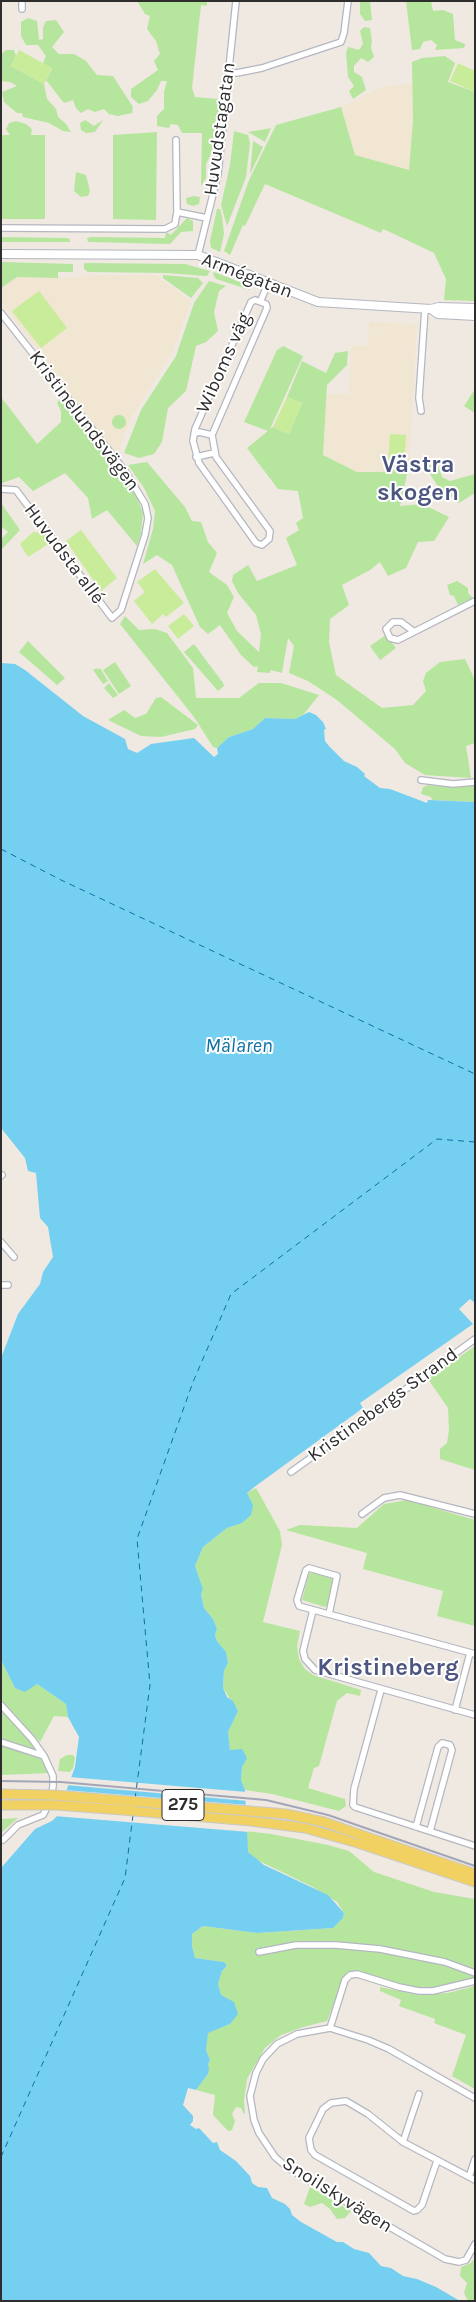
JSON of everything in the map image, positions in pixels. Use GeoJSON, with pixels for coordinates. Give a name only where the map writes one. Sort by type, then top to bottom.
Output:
{"type":"FeatureCollection","features":[{"type":"Feature","properties":{"kind":"main road","name":"275"},"geometry":{"type":"LineString","coordinates":[[1,1794],[54,1794],[286,1814],[324,1822],[360,1839],[475,1882]]}},
{"type":"Feature","properties":{"kind":"main road","name":"275"},"geometry":{"type":"LineString","coordinates":[[1,1805],[56,1805],[251,1821],[305,1828],[360,1839],[475,1874]]}},
{"type":"Feature","properties":{"kind":"street"},"geometry":{"type":"LineString","coordinates":[[22,1],[22,9]]}},
{"type":"Feature","properties":{"kind":"street","name":"Huvudstagatan"},"geometry":{"type":"LineString","coordinates":[[198,256],[218,174],[236,1]]}},
{"type":"Feature","properties":{"kind":"street"},"geometry":{"type":"LineString","coordinates":[[228,72],[237,73],[262,68],[340,42],[344,33],[348,1]]}},
{"type":"Feature","properties":{"kind":"street"},"geometry":{"type":"LineString","coordinates":[[1,228],[165,229],[175,224],[177,212],[176,140]]}},
{"type":"Feature","properties":{"kind":"street"},"geometry":{"type":"LineString","coordinates":[[177,212],[207,218]]}},
{"type":"Feature","properties":{"kind":"street","name":"Armégatan"},"geometry":{"type":"LineString","coordinates":[[1,254],[198,256],[220,262],[318,302],[428,309],[439,307],[475,308]]}},
{"type":"Feature","properties":{"kind":"street","name":"Wiboms väg"},"geometry":{"type":"LineString","coordinates":[[261,300],[268,283]]}},
{"type":"Feature","properties":{"kind":"street","name":"Wiboms väg"},"geometry":{"type":"LineString","coordinates":[[261,300],[266,304],[267,308],[212,435],[214,453],[270,531],[269,539],[262,545],[256,543],[196,457],[193,441],[194,434],[251,302],[261,300]]}},
{"type":"Feature","properties":{"kind":"street"},"geometry":{"type":"LineString","coordinates":[[421,411],[419,398],[428,309]]}},
{"type":"Feature","properties":{"kind":"street","name":"Armégatan"},"geometry":{"type":"LineString","coordinates":[[428,309],[438,314],[475,316]]}},
{"type":"Feature","properties":{"kind":"street","name":"Kristinelundsvägen"},"geometry":{"type":"LineString","coordinates":[[1,313],[125,471],[145,504],[148,518],[145,536],[121,610],[112,618]]}},
{"type":"Feature","properties":{"kind":"street","name":"Wiboms väg"},"geometry":{"type":"LineString","coordinates":[[194,434],[199,432],[212,435]]}},
{"type":"Feature","properties":{"kind":"street"},"geometry":{"type":"LineString","coordinates":[[196,457],[214,453]]}},
{"type":"Feature","properties":{"kind":"street","name":"Huvudsta allé"},"geometry":{"type":"LineString","coordinates":[[1,489],[16,490],[112,618]]}},
{"type":"Feature","properties":{"kind":"street"},"geometry":{"type":"LineString","coordinates":[[413,631],[475,601]]}},
{"type":"Feature","properties":{"kind":"street"},"geometry":{"type":"LineString","coordinates":[[421,780],[453,784],[475,782]]}},
{"type":"Feature","properties":{"kind":"street"},"geometry":{"type":"LineString","coordinates":[[1,1242],[14,1257]]}},
{"type":"Feature","properties":{"kind":"street","name":"Kristinebergs Strand"},"geometry":{"type":"LineString","coordinates":[[291,1472],[475,1339]]}},
{"type":"Feature","properties":{"kind":"street"},"geometry":{"type":"LineString","coordinates":[[362,1514],[384,1498],[400,1495],[475,1514]]}},
{"type":"Feature","properties":{"kind":"street"},"geometry":{"type":"LineString","coordinates":[[330,1614],[337,1576],[309,1568],[306,1570],[297,1604],[299,1606],[472,1654],[455,1710]]}},
{"type":"Feature","properties":{"kind":"street"},"geometry":{"type":"LineString","coordinates":[[313,1610],[303,1645],[305,1659],[310,1666],[320,1673],[475,1715]]}},
{"type":"Feature","properties":{"kind":"street"},"geometry":{"type":"LineString","coordinates":[[381,1690],[352,1802],[355,1807],[475,1846]]}},
{"type":"Feature","properties":{"kind":"street"},"geometry":{"type":"LineString","coordinates":[[1,1704],[32,1739],[44,1756],[53,1776],[53,1786],[47,1809],[43,1814],[18,1825],[3,1840]]}},
{"type":"Feature","properties":{"kind":"street"},"geometry":{"type":"LineString","coordinates":[[1,1742],[44,1756]]}},
{"type":"Feature","properties":{"kind":"street"},"geometry":{"type":"LineString","coordinates":[[416,1827],[438,1747],[442,1743],[450,1745],[452,1750],[430,1831]]}},
{"type":"Feature","properties":{"kind":"street"},"geometry":{"type":"LineString","coordinates":[[259,1952],[296,1946],[336,1945],[380,1949],[445,1962],[475,1973]]}},
{"type":"Feature","properties":{"kind":"street"},"geometry":{"type":"LineString","coordinates":[[475,1981],[419,1991],[399,1988],[357,1974],[350,1975],[345,1980],[330,2028],[389,2049],[475,2098]]}},
{"type":"Feature","properties":{"kind":"street","name":"Snoilskyvägen"},"geometry":{"type":"LineString","coordinates":[[330,2028],[297,2034],[283,2040],[268,2053],[256,2073],[251,2090],[251,2108],[258,2133],[266,2146],[299,2176],[445,2260],[459,2262],[466,2260],[475,2244]]}},
{"type":"Feature","properties":{"kind":"street"},"geometry":{"type":"LineString","coordinates":[[403,2142],[419,2094]]}},
{"type":"Feature","properties":{"kind":"street"},"geometry":{"type":"LineString","coordinates":[[437,2161],[422,2205],[417,2210],[414,2210],[315,2155],[311,2150],[309,2138],[323,2110],[331,2103],[346,2101],[368,2114],[403,2142],[472,2179],[475,2159]]}},
{"type":"Feature","properties":{"kind":"shaded area"},"geometry":{"type":"Polygon","coordinates":[[[412,83],[413,120],[409,170],[355,155],[341,107],[382,87],[412,83]]]}},
{"type":"Feature","properties":{"kind":"shaded area"},"geometry":{"type":"Polygon","coordinates":[[[82,275],[155,275],[191,301],[174,349],[132,416],[117,455],[1,302],[1,288],[17,277],[82,278],[82,275]]]}},
{"type":"Feature","properties":{"kind":"shaded area"},"geometry":{"type":"Polygon","coordinates":[[[369,322],[417,324],[409,466],[387,472],[357,472],[323,455],[327,394],[349,394],[351,345],[368,346],[369,322]]]}},
{"type":"Feature","properties":{"kind":"green space"},"geometry":{"type":"Polygon","coordinates":[[[137,1],[207,1],[207,6],[201,5],[192,88],[195,97],[218,99],[219,110],[214,127],[212,152],[206,164],[206,178],[201,186],[202,133],[182,133],[178,125],[171,124],[169,128],[157,126],[157,116],[164,109],[164,92],[167,81],[161,81],[157,90],[148,101],[139,104],[131,97],[131,89],[158,70],[154,61],[160,54],[156,41],[147,29],[150,16],[145,14],[137,1]]]}},
{"type":"Feature","properties":{"kind":"green space"},"geometry":{"type":"Polygon","coordinates":[[[360,1],[370,1],[372,20],[365,21],[360,14],[360,1]]]}},
{"type":"Feature","properties":{"kind":"green space"},"geometry":{"type":"Polygon","coordinates":[[[406,1],[431,1],[433,11],[443,10],[453,14],[455,40],[465,44],[464,48],[435,50],[437,45],[431,40],[423,42],[420,49],[412,50],[406,1]]]}},
{"type":"Feature","properties":{"kind":"green space"},"geometry":{"type":"Polygon","coordinates":[[[28,18],[37,21],[39,40],[43,39],[43,27],[46,21],[56,20],[64,32],[52,47],[59,54],[74,54],[86,61],[97,75],[113,76],[133,107],[132,113],[118,116],[109,114],[104,109],[95,112],[88,109],[81,113],[76,108],[73,100],[64,103],[46,80],[52,69],[43,63],[46,56],[38,45],[26,45],[21,36],[21,22],[28,18]]]}},
{"type":"Feature","properties":{"kind":"green space"},"geometry":{"type":"Polygon","coordinates":[[[364,27],[370,28],[371,48],[374,57],[368,62],[361,58],[354,66],[354,72],[362,77],[366,90],[353,99],[349,91],[354,86],[348,77],[346,53],[348,47],[359,50],[363,44],[360,31],[364,27]]]}},
{"type":"Feature","properties":{"kind":"green space"},"geometry":{"type":"Polygon","coordinates":[[[6,50],[14,50],[16,56],[11,66],[44,84],[47,99],[56,109],[58,117],[71,132],[63,131],[49,123],[23,117],[22,113],[17,113],[4,102],[2,92],[17,86],[10,82],[1,81],[1,54],[6,50]]]}},
{"type":"Feature","properties":{"kind":"green space"},"geometry":{"type":"Polygon","coordinates":[[[19,50],[52,68],[44,84],[11,66],[19,50]]]}},
{"type":"Feature","properties":{"kind":"green space"},"geometry":{"type":"Polygon","coordinates":[[[445,56],[455,63],[448,82],[475,92],[475,301],[444,300],[446,279],[434,253],[383,229],[381,233],[265,184],[245,226],[243,225],[230,255],[224,251],[249,180],[276,125],[341,107],[355,155],[409,170],[413,120],[412,62],[422,58],[445,56]]]}},
{"type":"Feature","properties":{"kind":"green space"},"geometry":{"type":"Polygon","coordinates":[[[458,63],[475,71],[475,92],[450,81],[458,63]]]}},
{"type":"Feature","properties":{"kind":"green space"},"geometry":{"type":"Polygon","coordinates":[[[85,120],[94,126],[103,120],[95,132],[86,133],[81,130],[80,123],[85,120]]]}},
{"type":"Feature","properties":{"kind":"green space"},"geometry":{"type":"Polygon","coordinates":[[[16,121],[26,124],[32,129],[31,135],[45,135],[45,219],[1,219],[1,135],[10,135],[6,129],[9,123],[16,121]]]}},
{"type":"Feature","properties":{"kind":"green space"},"geometry":{"type":"Polygon","coordinates":[[[271,128],[265,142],[248,132],[271,128]]]}},
{"type":"Feature","properties":{"kind":"green space"},"geometry":{"type":"Polygon","coordinates":[[[234,131],[248,135],[250,143],[246,177],[227,226],[221,205],[230,165],[234,131]]]}},
{"type":"Feature","properties":{"kind":"green space"},"geometry":{"type":"Polygon","coordinates":[[[157,132],[156,220],[113,219],[113,135],[157,132]]]}},
{"type":"Feature","properties":{"kind":"green space"},"geometry":{"type":"Polygon","coordinates":[[[253,141],[263,147],[250,174],[253,141]]]}},
{"type":"Feature","properties":{"kind":"green space"},"geometry":{"type":"Polygon","coordinates":[[[76,172],[86,175],[90,191],[88,196],[81,197],[74,191],[76,172]]]}},
{"type":"Feature","properties":{"kind":"green space"},"geometry":{"type":"Polygon","coordinates":[[[200,197],[199,204],[193,206],[187,204],[186,198],[200,197]]]}},
{"type":"Feature","properties":{"kind":"green space"},"geometry":{"type":"Polygon","coordinates":[[[217,209],[220,209],[222,216],[224,234],[220,252],[211,248],[210,241],[217,209]]]}},
{"type":"Feature","properties":{"kind":"green space"},"geometry":{"type":"Polygon","coordinates":[[[187,218],[193,221],[193,231],[181,232],[170,244],[88,242],[87,238],[165,238],[166,232],[171,235],[187,218]]]}},
{"type":"Feature","properties":{"kind":"green space"},"geometry":{"type":"Polygon","coordinates":[[[1,237],[66,238],[70,239],[70,242],[1,242],[1,237]]]}},
{"type":"Feature","properties":{"kind":"green space"},"geometry":{"type":"Polygon","coordinates":[[[1,262],[73,264],[73,272],[58,272],[58,278],[17,277],[1,288],[1,262]]]}},
{"type":"Feature","properties":{"kind":"green space"},"geometry":{"type":"Polygon","coordinates":[[[84,263],[185,264],[210,271],[207,276],[167,273],[88,272],[84,269],[84,263]]]}},
{"type":"Feature","properties":{"kind":"green space"},"geometry":{"type":"Polygon","coordinates":[[[214,272],[250,286],[250,290],[216,279],[213,274],[214,272]]]}},
{"type":"Feature","properties":{"kind":"green space"},"geometry":{"type":"Polygon","coordinates":[[[163,275],[198,278],[203,283],[191,298],[163,278],[163,275]]]}},
{"type":"Feature","properties":{"kind":"green space"},"geometry":{"type":"Polygon","coordinates":[[[209,281],[226,286],[219,291],[214,312],[218,331],[206,342],[196,346],[186,391],[168,408],[162,442],[154,454],[139,458],[124,453],[141,410],[176,356],[194,303],[209,281]]]}},
{"type":"Feature","properties":{"kind":"green space"},"geometry":{"type":"Polygon","coordinates":[[[39,291],[67,328],[41,348],[12,311],[39,291]]]}},
{"type":"Feature","properties":{"kind":"green space"},"geometry":{"type":"Polygon","coordinates":[[[283,346],[303,356],[270,429],[273,427],[289,434],[302,403],[287,397],[302,361],[326,373],[335,353],[348,351],[347,365],[327,385],[323,455],[357,472],[387,472],[409,466],[400,506],[422,504],[449,517],[434,541],[418,542],[406,568],[388,576],[380,562],[370,570],[342,585],[349,605],[330,619],[329,642],[336,675],[382,708],[413,705],[426,691],[423,681],[426,673],[440,662],[465,659],[475,680],[475,743],[466,746],[471,778],[425,775],[405,763],[395,749],[337,700],[308,681],[289,673],[294,646],[288,638],[282,673],[271,670],[270,673],[257,672],[258,666],[254,667],[241,655],[220,625],[208,634],[200,627],[172,565],[157,555],[143,564],[153,529],[155,511],[144,488],[128,465],[147,462],[185,507],[192,521],[201,522],[208,542],[217,553],[209,572],[227,585],[234,597],[227,613],[237,631],[259,652],[261,634],[256,615],[238,593],[232,581],[233,575],[248,565],[257,581],[297,565],[286,538],[299,530],[296,523],[303,518],[298,491],[278,489],[247,448],[268,431],[244,422],[277,350],[283,346]]]}},
{"type":"Feature","properties":{"kind":"green space"},"geometry":{"type":"Polygon","coordinates":[[[475,389],[475,413],[464,406],[475,389]]]}},
{"type":"Feature","properties":{"kind":"green space"},"geometry":{"type":"Polygon","coordinates":[[[1,397],[37,444],[61,422],[61,411],[57,403],[59,400],[62,400],[135,492],[143,513],[141,533],[137,546],[107,510],[92,519],[88,498],[65,473],[33,491],[19,477],[2,483],[1,397]]]}},
{"type":"Feature","properties":{"kind":"green space"},"geometry":{"type":"Polygon","coordinates":[[[287,397],[302,403],[289,434],[273,427],[287,397]]]}},
{"type":"Feature","properties":{"kind":"green space"},"geometry":{"type":"Polygon","coordinates":[[[116,415],[122,415],[126,422],[122,429],[116,429],[112,425],[112,419],[116,415]]]}},
{"type":"Feature","properties":{"kind":"green space"},"geometry":{"type":"Polygon","coordinates":[[[390,434],[406,435],[404,468],[388,467],[390,434]]]}},
{"type":"Feature","properties":{"kind":"green space"},"geometry":{"type":"Polygon","coordinates":[[[438,465],[442,477],[450,481],[475,474],[475,493],[459,503],[437,485],[425,466],[438,465]]]}},
{"type":"Feature","properties":{"kind":"green space"},"geometry":{"type":"Polygon","coordinates":[[[1,503],[20,530],[1,550],[1,539],[8,532],[1,526],[1,503]]]}},
{"type":"Feature","properties":{"kind":"green space"},"geometry":{"type":"Polygon","coordinates":[[[81,530],[117,578],[101,591],[66,541],[81,530]]]}},
{"type":"Feature","properties":{"kind":"green space"},"geometry":{"type":"Polygon","coordinates":[[[33,532],[43,533],[50,543],[28,557],[20,544],[33,532]]]}},
{"type":"Feature","properties":{"kind":"green space"},"geometry":{"type":"Polygon","coordinates":[[[155,569],[184,603],[166,617],[163,614],[152,624],[134,601],[145,592],[137,582],[155,569]]]}},
{"type":"Feature","properties":{"kind":"green space"},"geometry":{"type":"Polygon","coordinates":[[[457,581],[468,588],[468,593],[473,598],[458,605],[454,596],[450,595],[447,585],[457,581]]]}},
{"type":"Feature","properties":{"kind":"green space"},"geometry":{"type":"Polygon","coordinates":[[[184,614],[194,626],[178,639],[168,626],[184,614]]]}},
{"type":"Feature","properties":{"kind":"green space"},"geometry":{"type":"Polygon","coordinates":[[[125,616],[139,630],[155,629],[167,633],[193,668],[196,698],[239,698],[259,683],[281,683],[319,695],[304,714],[295,719],[265,718],[253,729],[229,737],[217,748],[213,747],[194,717],[120,624],[125,616]]]}},
{"type":"Feature","properties":{"kind":"green space"},"geometry":{"type":"Polygon","coordinates":[[[386,635],[396,648],[380,660],[370,646],[386,635]]]}},
{"type":"Feature","properties":{"kind":"green space"},"geometry":{"type":"Polygon","coordinates":[[[28,641],[65,678],[57,685],[19,652],[28,641]]]}},
{"type":"Feature","properties":{"kind":"green space"},"geometry":{"type":"Polygon","coordinates":[[[194,644],[223,683],[224,686],[218,691],[184,652],[194,644]]]}},
{"type":"Feature","properties":{"kind":"green space"},"geometry":{"type":"Polygon","coordinates":[[[115,662],[131,686],[119,694],[103,670],[115,662]]]}},
{"type":"Feature","properties":{"kind":"green space"},"geometry":{"type":"Polygon","coordinates":[[[97,668],[98,670],[100,668],[108,681],[103,684],[93,670],[97,668]]]}},
{"type":"Feature","properties":{"kind":"green space"},"geometry":{"type":"Polygon","coordinates":[[[109,683],[118,695],[113,698],[104,688],[109,683]]]}},
{"type":"Feature","properties":{"kind":"green space"},"geometry":{"type":"Polygon","coordinates":[[[161,697],[198,725],[195,729],[161,737],[141,736],[108,720],[124,710],[135,718],[146,714],[156,698],[161,697]]]}},
{"type":"Feature","properties":{"kind":"green space"},"geometry":{"type":"Polygon","coordinates":[[[428,785],[446,787],[475,785],[475,802],[432,800],[431,797],[421,794],[423,787],[428,785]]]}},
{"type":"Feature","properties":{"kind":"green space"},"geometry":{"type":"Polygon","coordinates":[[[475,1346],[475,1470],[440,1459],[440,1449],[447,1443],[449,1430],[448,1408],[428,1379],[475,1346]]]}},
{"type":"Feature","properties":{"kind":"green space"},"geometry":{"type":"Polygon","coordinates":[[[256,1488],[280,1531],[282,1545],[263,1622],[300,1631],[297,1646],[299,1659],[305,1669],[313,1675],[361,1690],[360,1696],[347,1693],[337,1701],[319,1766],[314,1768],[308,1788],[345,1799],[346,1806],[339,1811],[272,1794],[245,1790],[241,1780],[242,1767],[246,1758],[230,1751],[228,1732],[238,1711],[223,1688],[224,1671],[228,1663],[226,1653],[217,1641],[215,1635],[217,1629],[213,1619],[204,1608],[201,1594],[203,1589],[195,1566],[203,1547],[227,1528],[242,1523],[247,1493],[256,1488]]]}},
{"type":"Feature","properties":{"kind":"green space"},"geometry":{"type":"Polygon","coordinates":[[[407,1500],[475,1520],[475,1626],[437,1616],[443,1591],[363,1569],[367,1553],[286,1530],[300,1525],[357,1528],[384,1504],[407,1500]]]}},
{"type":"Feature","properties":{"kind":"green space"},"geometry":{"type":"Polygon","coordinates":[[[313,1572],[333,1579],[328,1604],[325,1607],[302,1600],[309,1574],[313,1572]]]}},
{"type":"Feature","properties":{"kind":"green space"},"geometry":{"type":"Polygon","coordinates":[[[1,1660],[15,1688],[37,1684],[66,1704],[68,1717],[54,1716],[40,1742],[1,1699],[1,1660]]]}},
{"type":"Feature","properties":{"kind":"green space"},"geometry":{"type":"Polygon","coordinates":[[[1,1710],[32,1742],[38,1752],[1,1739],[1,1710]]]}},
{"type":"Feature","properties":{"kind":"green space"},"geometry":{"type":"Polygon","coordinates":[[[1,1744],[43,1757],[50,1773],[1,1775],[1,1744]]]}},
{"type":"Feature","properties":{"kind":"green space"},"geometry":{"type":"Polygon","coordinates":[[[67,1755],[73,1755],[75,1758],[73,1768],[70,1772],[58,1771],[60,1759],[67,1755]]]}},
{"type":"Feature","properties":{"kind":"green space"},"geometry":{"type":"Polygon","coordinates":[[[18,1818],[1,1833],[1,1819],[18,1818]]]}},
{"type":"Feature","properties":{"kind":"green space"},"geometry":{"type":"Polygon","coordinates":[[[246,1831],[328,1845],[349,1851],[374,1872],[434,1892],[475,1899],[475,1978],[433,1988],[413,1987],[385,1981],[360,1972],[348,1973],[344,1976],[327,2021],[281,2035],[265,2048],[247,2079],[244,2101],[245,2113],[241,2108],[236,2107],[232,2114],[235,2121],[232,2130],[228,2131],[213,2115],[215,2095],[196,2090],[208,2074],[210,2060],[206,2050],[207,2033],[230,2024],[230,2000],[221,1996],[218,1984],[222,1971],[227,1967],[223,1962],[195,1958],[192,1934],[203,1926],[257,1933],[333,1928],[343,1918],[344,1913],[337,1902],[313,1887],[255,1859],[248,1852],[246,1831]]]}},
{"type":"Feature","properties":{"kind":"green space"},"geometry":{"type":"Polygon","coordinates":[[[475,1986],[475,2089],[452,2076],[466,2035],[434,2023],[435,2019],[399,2006],[401,2000],[380,1991],[380,1987],[419,1995],[448,1993],[475,1986]]]}},
{"type":"Feature","properties":{"kind":"green space"},"geometry":{"type":"Polygon","coordinates":[[[310,2187],[351,2211],[345,2218],[337,2219],[330,2209],[322,2203],[310,2207],[304,2204],[310,2187]]]}},
{"type":"Feature","properties":{"kind":"green space"},"geometry":{"type":"Polygon","coordinates":[[[475,2258],[475,2300],[468,2301],[464,2293],[467,2283],[460,2276],[461,2267],[471,2263],[475,2258]]]}},
{"type":"Feature","properties":{"kind":"water","name":"Mälaren"},"geometry":{"type":"Polygon","coordinates":[[[1,663],[15,664],[25,670],[83,716],[125,739],[128,749],[137,753],[151,744],[194,738],[214,757],[218,754],[217,748],[229,737],[253,729],[265,718],[295,719],[309,712],[316,715],[323,722],[326,729],[324,730],[325,741],[329,746],[344,761],[357,767],[365,774],[364,776],[380,788],[390,789],[427,803],[428,800],[475,802],[475,1303],[470,1299],[459,1309],[473,1324],[360,1403],[363,1408],[247,1493],[253,1505],[251,1515],[242,1523],[227,1528],[203,1547],[195,1566],[203,1589],[201,1594],[204,1608],[213,1619],[217,1629],[215,1635],[217,1641],[226,1652],[228,1663],[224,1671],[223,1688],[227,1697],[233,1701],[238,1711],[228,1732],[230,1750],[242,1749],[247,1758],[242,1767],[241,1780],[245,1790],[248,1852],[264,1865],[328,1895],[344,1913],[343,1918],[333,1928],[257,1933],[203,1926],[192,1934],[195,1958],[224,1962],[227,1966],[222,1971],[218,1984],[221,1995],[234,2002],[238,2014],[230,2024],[208,2033],[206,2050],[210,2060],[208,2074],[196,2090],[188,2088],[183,2105],[193,2116],[193,2121],[190,2125],[196,2129],[199,2128],[213,2143],[217,2142],[220,2150],[236,2161],[250,2176],[252,2183],[258,2187],[267,2188],[272,2198],[285,2204],[290,2209],[292,2215],[301,2222],[337,2242],[343,2242],[354,2249],[369,2253],[381,2266],[391,2268],[403,2276],[417,2279],[436,2287],[460,2301],[1,2301],[1,1868],[35,1829],[52,1821],[57,1816],[75,1767],[79,1737],[68,1717],[66,1704],[37,1684],[25,1692],[15,1688],[1,1660],[1,1358],[18,1314],[40,1284],[43,1272],[53,1257],[48,1227],[40,1218],[36,1173],[28,1171],[25,1158],[1,1128],[1,663]]]}},
{"type":"Feature","properties":{"kind":"pier"},"geometry":{"type":"Polygon","coordinates":[[[69,1777],[247,1792],[248,1801],[66,1785],[69,1777]]]}},
{"type":"Feature","properties":{"kind":"pier"},"geometry":{"type":"Polygon","coordinates":[[[64,1790],[248,1805],[249,1832],[54,1816],[64,1790]]]}},
{"type":"Feature","properties":{"kind":"ferry route"},"geometry":{"type":"LineString","coordinates":[[1,849],[61,880],[475,1074]]}},
{"type":"Feature","properties":{"kind":"ferry route"},"geometry":{"type":"LineString","coordinates":[[135,1799],[150,1685],[137,1539],[193,1382],[231,1294],[437,1139],[475,1142]]}},
{"type":"Feature","properties":{"kind":"ferry route"},"geometry":{"type":"LineString","coordinates":[[1,2157],[125,1878],[133,1815]]}},
{"type":"Feature","properties":{"kind":"railway"},"geometry":{"type":"LineString","coordinates":[[1,1781],[61,1782],[266,1800],[328,1815],[475,1866]]}},
{"type":"Feature","properties":{"kind":"district","name":"Västra skogen"},"geometry":{"type":"Point","coordinates":[418,479]}},
{"type":"Feature","properties":{"kind":"district","name":"Kristineberg"},"geometry":{"type":"Point","coordinates":[388,1668]}}]}
